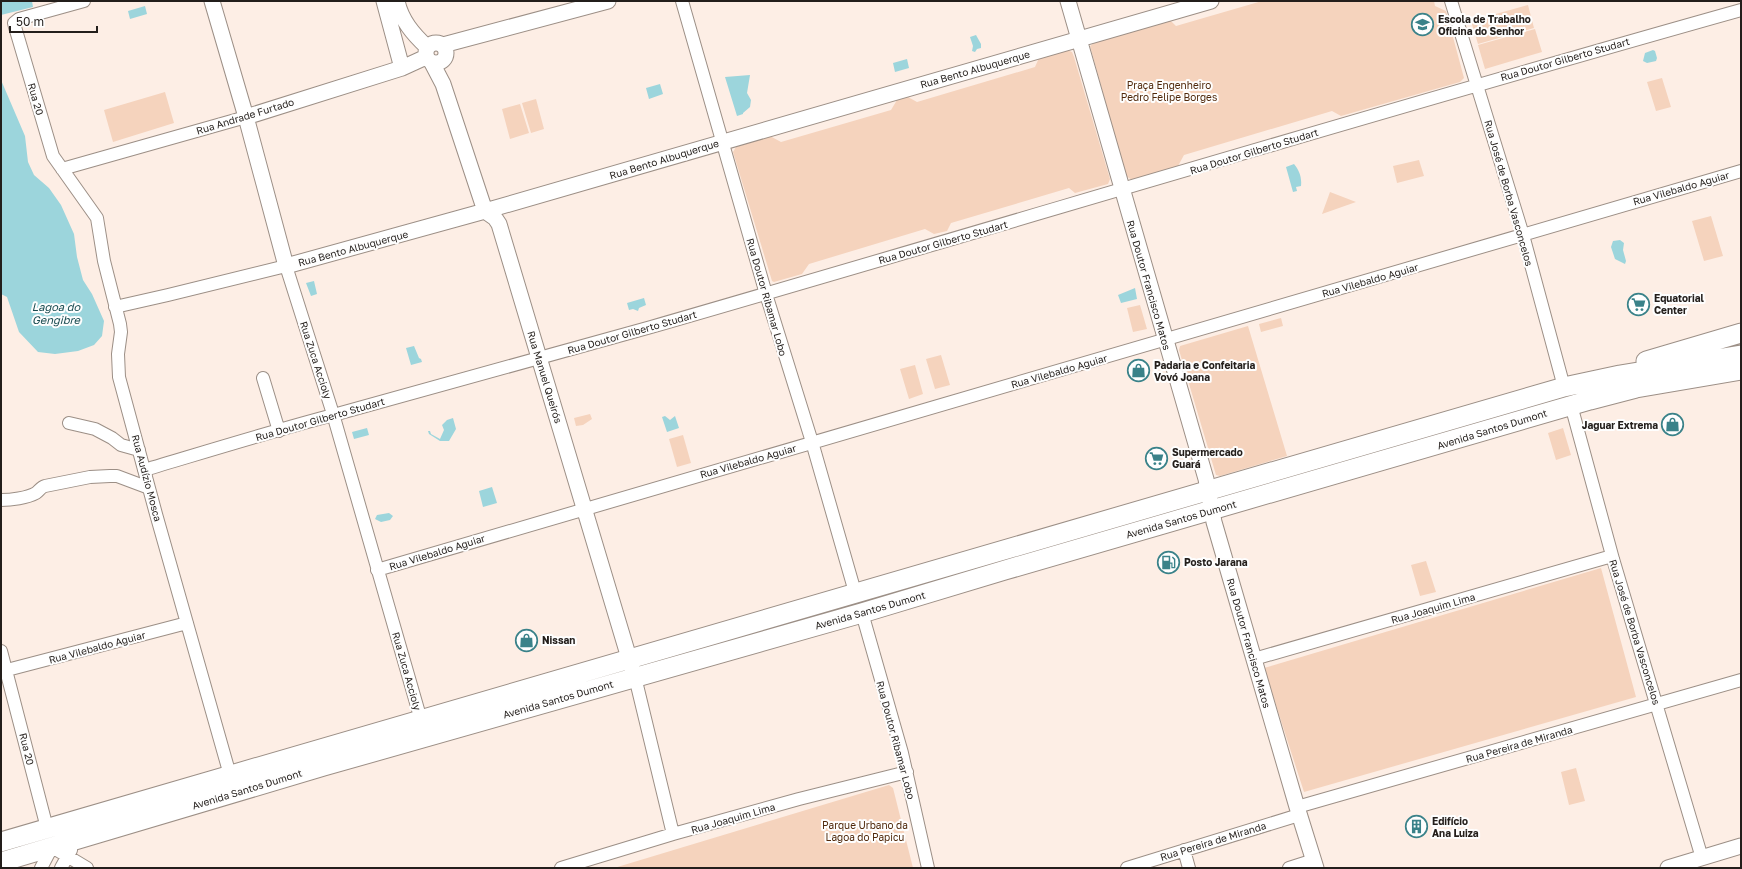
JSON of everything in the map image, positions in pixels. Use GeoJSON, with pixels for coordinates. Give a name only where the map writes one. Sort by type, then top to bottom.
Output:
{"type":"FeatureCollection","features":[{"type":"Feature","properties":{"kind":"main road"},"geometry":{"type":"LineString","coordinates":[[1620,375],[1648,360],[1741,333]]}},
{"type":"Feature","properties":{"kind":"main road","name":"Avenida Santos Dumont"},"geometry":{"type":"LineString","coordinates":[[1,862],[60,852],[78,839],[421,720],[855,592],[1564,387],[1620,375],[1741,354]]}},
{"type":"Feature","properties":{"kind":"main road","name":"Avenida Santos Dumont"},"geometry":{"type":"LineString","coordinates":[[1,842],[47,828],[233,784],[324,766],[862,613],[1571,405],[1636,388],[1741,370]]}},
{"type":"Feature","properties":{"kind":"main road"},"geometry":{"type":"LineString","coordinates":[[1378,441],[1384,460]]}},
{"type":"Feature","properties":{"kind":"main road"},"geometry":{"type":"LineString","coordinates":[[1028,542],[1034,562]]}},
{"type":"Feature","properties":{"kind":"main road"},"geometry":{"type":"LineString","coordinates":[[1000,550],[1005,570]]}},
{"type":"Feature","properties":{"kind":"street"},"geometry":{"type":"LineString","coordinates":[[45,6],[84,1]]}},
{"type":"Feature","properties":{"kind":"street","name":"Rua Zuca Accioly"},"geometry":{"type":"LineString","coordinates":[[212,1],[246,117],[286,266],[333,414],[421,720]]}},
{"type":"Feature","properties":{"kind":"street"},"geometry":{"type":"LineString","coordinates":[[395,1],[390,23],[402,68]]}},
{"type":"Feature","properties":{"kind":"street"},"geometry":{"type":"LineString","coordinates":[[395,1],[408,27],[431,56]]}},
{"type":"Feature","properties":{"kind":"street","name":"Rua Andrade Furtado"},"geometry":{"type":"LineString","coordinates":[[62,169],[246,117],[402,68],[431,56],[436,42],[443,45],[608,1]]}},
{"type":"Feature","properties":{"kind":"street","name":"Rua Doutor Ribamar Lobo"},"geometry":{"type":"LineString","coordinates":[[682,1],[766,294],[812,442],[855,592]]}},
{"type":"Feature","properties":{"kind":"street","name":"Rua Doutor Francisco Matos"},"geometry":{"type":"LineString","coordinates":[[1068,1],[1208,490],[1212,510],[1254,659],[1315,864]]}},
{"type":"Feature","properties":{"kind":"street","name":"Rua Bento Albuquerque"},"geometry":{"type":"LineString","coordinates":[[115,307],[286,266],[486,211],[1211,1]]}},
{"type":"Feature","properties":{"kind":"street","name":"Rua José de Borba Vasconcelos"},"geometry":{"type":"LineString","coordinates":[[1451,1],[1523,235],[1564,387]]}},
{"type":"Feature","properties":{"kind":"street","name":"Rua 20"},"geometry":{"type":"LineString","coordinates":[[45,6],[14,23],[53,156],[62,169]]}},
{"type":"Feature","properties":{"kind":"street","name":"Rua Doutor Gilberto Studart"},"geometry":{"type":"LineString","coordinates":[[144,470],[333,414],[540,359],[766,294],[1477,84],[1741,10]]}},
{"type":"Feature","properties":{"kind":"street"},"geometry":{"type":"LineString","coordinates":[[390,23],[407,40],[431,56]]}},
{"type":"Feature","properties":{"kind":"street","name":"Rua Manuel Queirós"},"geometry":{"type":"LineString","coordinates":[[431,56],[443,84],[486,211],[495,218],[499,224],[635,677]]}},
{"type":"Feature","properties":{"kind":"street","name":"Rua Audízio Mosca"},"geometry":{"type":"LineString","coordinates":[[62,169],[97,218],[104,261],[121,332],[118,354],[119,377],[233,784]]}},
{"type":"Feature","properties":{"kind":"street","name":"Rua Vilebaldo Aguiar"},"geometry":{"type":"LineString","coordinates":[[377,570],[1741,171]]}},
{"type":"Feature","properties":{"kind":"street"},"geometry":{"type":"LineString","coordinates":[[263,378],[279,431]]}},
{"type":"Feature","properties":{"kind":"street","name":"Rua José de Borba Vasconcelos"},"geometry":{"type":"LineString","coordinates":[[1571,405],[1612,556],[1702,858]]}},
{"type":"Feature","properties":{"kind":"street"},"geometry":{"type":"LineString","coordinates":[[69,423],[94,429],[112,438],[121,445],[139,450]]}},
{"type":"Feature","properties":{"kind":"street"},"geometry":{"type":"LineString","coordinates":[[1,500],[11,500],[38,493],[41,488],[45,486],[92,477],[117,476],[149,488]]}},
{"type":"Feature","properties":{"kind":"street","name":"Rua Joaquim Lima"},"geometry":{"type":"LineString","coordinates":[[1254,659],[1612,556]]}},
{"type":"Feature","properties":{"kind":"street","name":"Rua Doutor Ribamar Lobo"},"geometry":{"type":"LineString","coordinates":[[862,613],[906,772],[928,868]]}},
{"type":"Feature","properties":{"kind":"street","name":"Rua Vilebaldo Aguiar"},"geometry":{"type":"LineString","coordinates":[[7,670],[187,623]]}},
{"type":"Feature","properties":{"kind":"street","name":"Rua 20"},"geometry":{"type":"LineString","coordinates":[[1,651],[47,828]]}},
{"type":"Feature","properties":{"kind":"street"},"geometry":{"type":"LineString","coordinates":[[635,677],[673,834]]}},
{"type":"Feature","properties":{"kind":"street","name":"Rua Pereira de Miranda"},"geometry":{"type":"LineString","coordinates":[[1127,868],[1298,811],[1741,680]]}},
{"type":"Feature","properties":{"kind":"street","name":"Rua Joaquim Lima"},"geometry":{"type":"LineString","coordinates":[[561,868],[673,834],[799,799],[906,772]]}},
{"type":"Feature","properties":{"kind":"street"},"geometry":{"type":"LineString","coordinates":[[1668,868],[1741,846]]}},
{"type":"Feature","properties":{"kind":"street"},"geometry":{"type":"LineString","coordinates":[[1184,850],[1189,868]]}},
{"type":"Feature","properties":{"kind":"street"},"geometry":{"type":"LineString","coordinates":[[42,868],[60,852]]}},
{"type":"Feature","properties":{"kind":"street"},"geometry":{"type":"LineString","coordinates":[[60,852],[61,868]]}},
{"type":"Feature","properties":{"kind":"street"},"geometry":{"type":"LineString","coordinates":[[60,852],[87,868]]}},
{"type":"Feature","properties":{"kind":"street"},"geometry":{"type":"LineString","coordinates":[[1289,868],[1315,864]]}},
{"type":"Feature","properties":{"kind":"green space","name":"Praça Engenheiro Pedro Felipe Borges"},"geometry":{"type":"Polygon","coordinates":[[[1262,1],[1434,1],[1435,6],[1446,11],[1464,78],[1460,82],[1341,116],[1332,111],[1184,155],[1178,166],[1132,180],[1126,176],[1090,46],[1097,41],[1170,20],[1176,26],[1262,1]]]}},
{"type":"Feature","properties":{"kind":"green space"},"geometry":{"type":"Polygon","coordinates":[[[1528,5],[1534,28],[1478,44],[1471,21],[1528,5]]]}},
{"type":"Feature","properties":{"kind":"green space"},"geometry":{"type":"Polygon","coordinates":[[[1535,29],[1542,52],[1485,69],[1478,45],[1535,29]]]}},
{"type":"Feature","properties":{"kind":"green space"},"geometry":{"type":"Polygon","coordinates":[[[1067,50],[1072,52],[1074,57],[1110,179],[1108,184],[1075,193],[1069,188],[951,223],[947,231],[934,234],[925,229],[809,264],[802,274],[774,282],[772,281],[733,152],[736,147],[770,136],[781,142],[891,110],[897,100],[908,97],[917,102],[1035,67],[1039,58],[1067,50]]]}},
{"type":"Feature","properties":{"kind":"green space"},"geometry":{"type":"Polygon","coordinates":[[[1662,78],[1671,107],[1656,111],[1647,82],[1662,78]]]}},
{"type":"Feature","properties":{"kind":"green space"},"geometry":{"type":"Polygon","coordinates":[[[165,92],[174,123],[113,142],[104,110],[165,92]]]}},
{"type":"Feature","properties":{"kind":"green space"},"geometry":{"type":"Polygon","coordinates":[[[536,99],[544,129],[531,133],[522,103],[536,99]]]}},
{"type":"Feature","properties":{"kind":"green space"},"geometry":{"type":"Polygon","coordinates":[[[520,104],[529,133],[510,139],[502,109],[520,104]]]}},
{"type":"Feature","properties":{"kind":"green space"},"geometry":{"type":"Polygon","coordinates":[[[1419,160],[1424,176],[1397,183],[1393,166],[1419,160]]]}},
{"type":"Feature","properties":{"kind":"green space"},"geometry":{"type":"Polygon","coordinates":[[[1330,192],[1356,202],[1322,214],[1330,192]]]}},
{"type":"Feature","properties":{"kind":"green space"},"geometry":{"type":"Polygon","coordinates":[[[1711,216],[1723,256],[1704,261],[1692,221],[1711,216]]]}},
{"type":"Feature","properties":{"kind":"green space"},"geometry":{"type":"Polygon","coordinates":[[[1140,305],[1147,329],[1133,332],[1127,308],[1140,305]]]}},
{"type":"Feature","properties":{"kind":"green space"},"geometry":{"type":"Polygon","coordinates":[[[1281,318],[1283,326],[1261,332],[1259,324],[1281,318]]]}},
{"type":"Feature","properties":{"kind":"green space"},"geometry":{"type":"Polygon","coordinates":[[[1248,326],[1287,456],[1220,476],[1216,475],[1179,350],[1180,346],[1248,326]]]}},
{"type":"Feature","properties":{"kind":"green space"},"geometry":{"type":"Polygon","coordinates":[[[941,355],[950,385],[935,389],[926,359],[941,355]]]}},
{"type":"Feature","properties":{"kind":"green space"},"geometry":{"type":"Polygon","coordinates":[[[915,365],[923,394],[909,399],[900,369],[915,365]]]}},
{"type":"Feature","properties":{"kind":"green space"},"geometry":{"type":"Polygon","coordinates":[[[590,414],[592,419],[583,425],[576,426],[574,418],[590,414]]]}},
{"type":"Feature","properties":{"kind":"green space"},"geometry":{"type":"Polygon","coordinates":[[[1563,428],[1571,455],[1556,460],[1548,433],[1563,428]]]}},
{"type":"Feature","properties":{"kind":"green space"},"geometry":{"type":"Polygon","coordinates":[[[683,435],[691,463],[677,467],[669,439],[683,435]]]}},
{"type":"Feature","properties":{"kind":"green space"},"geometry":{"type":"Polygon","coordinates":[[[1426,561],[1436,592],[1420,596],[1411,565],[1426,561]]]}},
{"type":"Feature","properties":{"kind":"green space"},"geometry":{"type":"Polygon","coordinates":[[[1601,568],[1636,697],[1304,792],[1264,668],[1601,568]]]}},
{"type":"Feature","properties":{"kind":"green space"},"geometry":{"type":"Polygon","coordinates":[[[1576,768],[1585,801],[1569,805],[1561,772],[1576,768]]]}},
{"type":"Feature","properties":{"kind":"green space","name":"Parque Urbano da Lagoa do Papicu"},"geometry":{"type":"Polygon","coordinates":[[[889,785],[893,788],[913,868],[614,868],[889,785]]]}},
{"type":"Feature","properties":{"kind":"water"},"geometry":{"type":"Polygon","coordinates":[[[1,1],[32,1],[33,7],[1,15],[1,1]]]}},
{"type":"Feature","properties":{"kind":"water"},"geometry":{"type":"Polygon","coordinates":[[[145,6],[147,14],[130,19],[128,11],[145,6]]]}},
{"type":"Feature","properties":{"kind":"water"},"geometry":{"type":"Polygon","coordinates":[[[976,35],[981,44],[981,48],[977,49],[975,52],[972,51],[973,46],[970,37],[976,35]]]}},
{"type":"Feature","properties":{"kind":"water"},"geometry":{"type":"Polygon","coordinates":[[[1653,50],[1655,51],[1657,58],[1656,61],[1647,63],[1643,61],[1645,53],[1653,50]]]}},
{"type":"Feature","properties":{"kind":"water"},"geometry":{"type":"Polygon","coordinates":[[[907,59],[909,68],[895,72],[893,63],[907,59]]]}},
{"type":"Feature","properties":{"kind":"water"},"geometry":{"type":"Polygon","coordinates":[[[750,75],[747,93],[751,100],[750,107],[743,114],[737,116],[725,77],[750,75]]]}},
{"type":"Feature","properties":{"kind":"water","name":"Lagoa do Gengibre"},"geometry":{"type":"Polygon","coordinates":[[[1,80],[25,136],[28,162],[34,175],[49,188],[61,205],[74,234],[77,257],[83,280],[92,294],[104,321],[102,336],[94,345],[78,351],[55,354],[38,352],[19,332],[7,297],[1,294],[1,80]]]}},
{"type":"Feature","properties":{"kind":"water"},"geometry":{"type":"Polygon","coordinates":[[[660,84],[663,94],[649,99],[646,88],[660,84]]]}},
{"type":"Feature","properties":{"kind":"water"},"geometry":{"type":"Polygon","coordinates":[[[1294,164],[1300,174],[1301,186],[1296,187],[1297,191],[1293,192],[1286,167],[1294,164]]]}},
{"type":"Feature","properties":{"kind":"water"},"geometry":{"type":"Polygon","coordinates":[[[1620,240],[1624,243],[1623,250],[1626,261],[1625,264],[1615,259],[1611,247],[1613,241],[1620,240]]]}},
{"type":"Feature","properties":{"kind":"water"},"geometry":{"type":"Polygon","coordinates":[[[314,281],[317,294],[311,296],[306,283],[314,281]]]}},
{"type":"Feature","properties":{"kind":"water"},"geometry":{"type":"Polygon","coordinates":[[[1135,288],[1137,299],[1121,303],[1118,295],[1135,288]]]}},
{"type":"Feature","properties":{"kind":"water"},"geometry":{"type":"Polygon","coordinates":[[[644,298],[646,305],[639,308],[638,311],[633,309],[629,310],[627,303],[644,298]]]}},
{"type":"Feature","properties":{"kind":"water"},"geometry":{"type":"Polygon","coordinates":[[[414,346],[422,362],[411,365],[406,348],[414,346]]]}},
{"type":"Feature","properties":{"kind":"water"},"geometry":{"type":"Polygon","coordinates":[[[665,416],[670,420],[675,416],[679,428],[667,432],[662,417],[665,416]]]}},
{"type":"Feature","properties":{"kind":"water"},"geometry":{"type":"Polygon","coordinates":[[[453,418],[456,429],[449,441],[440,441],[429,434],[428,431],[430,431],[431,434],[440,439],[444,430],[442,425],[447,420],[453,418]]]}},
{"type":"Feature","properties":{"kind":"water"},"geometry":{"type":"Polygon","coordinates":[[[367,428],[369,435],[354,439],[352,432],[367,428]]]}},
{"type":"Feature","properties":{"kind":"water"},"geometry":{"type":"Polygon","coordinates":[[[492,487],[497,503],[483,507],[479,491],[492,487]]]}},
{"type":"Feature","properties":{"kind":"water"},"geometry":{"type":"Polygon","coordinates":[[[389,513],[393,516],[390,520],[381,522],[375,519],[377,515],[389,513]]]}},
{"type":"Feature","properties":{"kind":"place","name":"Escola de Trabalho Oficina do Senhor"},"geometry":{"type":"Point","coordinates":[1423,25]}},
{"type":"Feature","properties":{"kind":"place","name":"Equatorial Center"},"geometry":{"type":"Point","coordinates":[1638,304]}},
{"type":"Feature","properties":{"kind":"place","name":"Padaria e Confeitaria Vovó Joana"},"geometry":{"type":"Point","coordinates":[1139,371]}},
{"type":"Feature","properties":{"kind":"place","name":"Jaguar Extrema"},"geometry":{"type":"Point","coordinates":[1673,425]}},
{"type":"Feature","properties":{"kind":"place","name":"Supermercado Guará"},"geometry":{"type":"Point","coordinates":[1156,458]}},
{"type":"Feature","properties":{"kind":"place","name":"Posto Jarana"},"geometry":{"type":"Point","coordinates":[1168,562]}},
{"type":"Feature","properties":{"kind":"place","name":"Nissan"},"geometry":{"type":"Point","coordinates":[526,640]}},
{"type":"Feature","properties":{"kind":"place","name":"Edifício Ana Luiza"},"geometry":{"type":"Point","coordinates":[1416,827]}}]}
